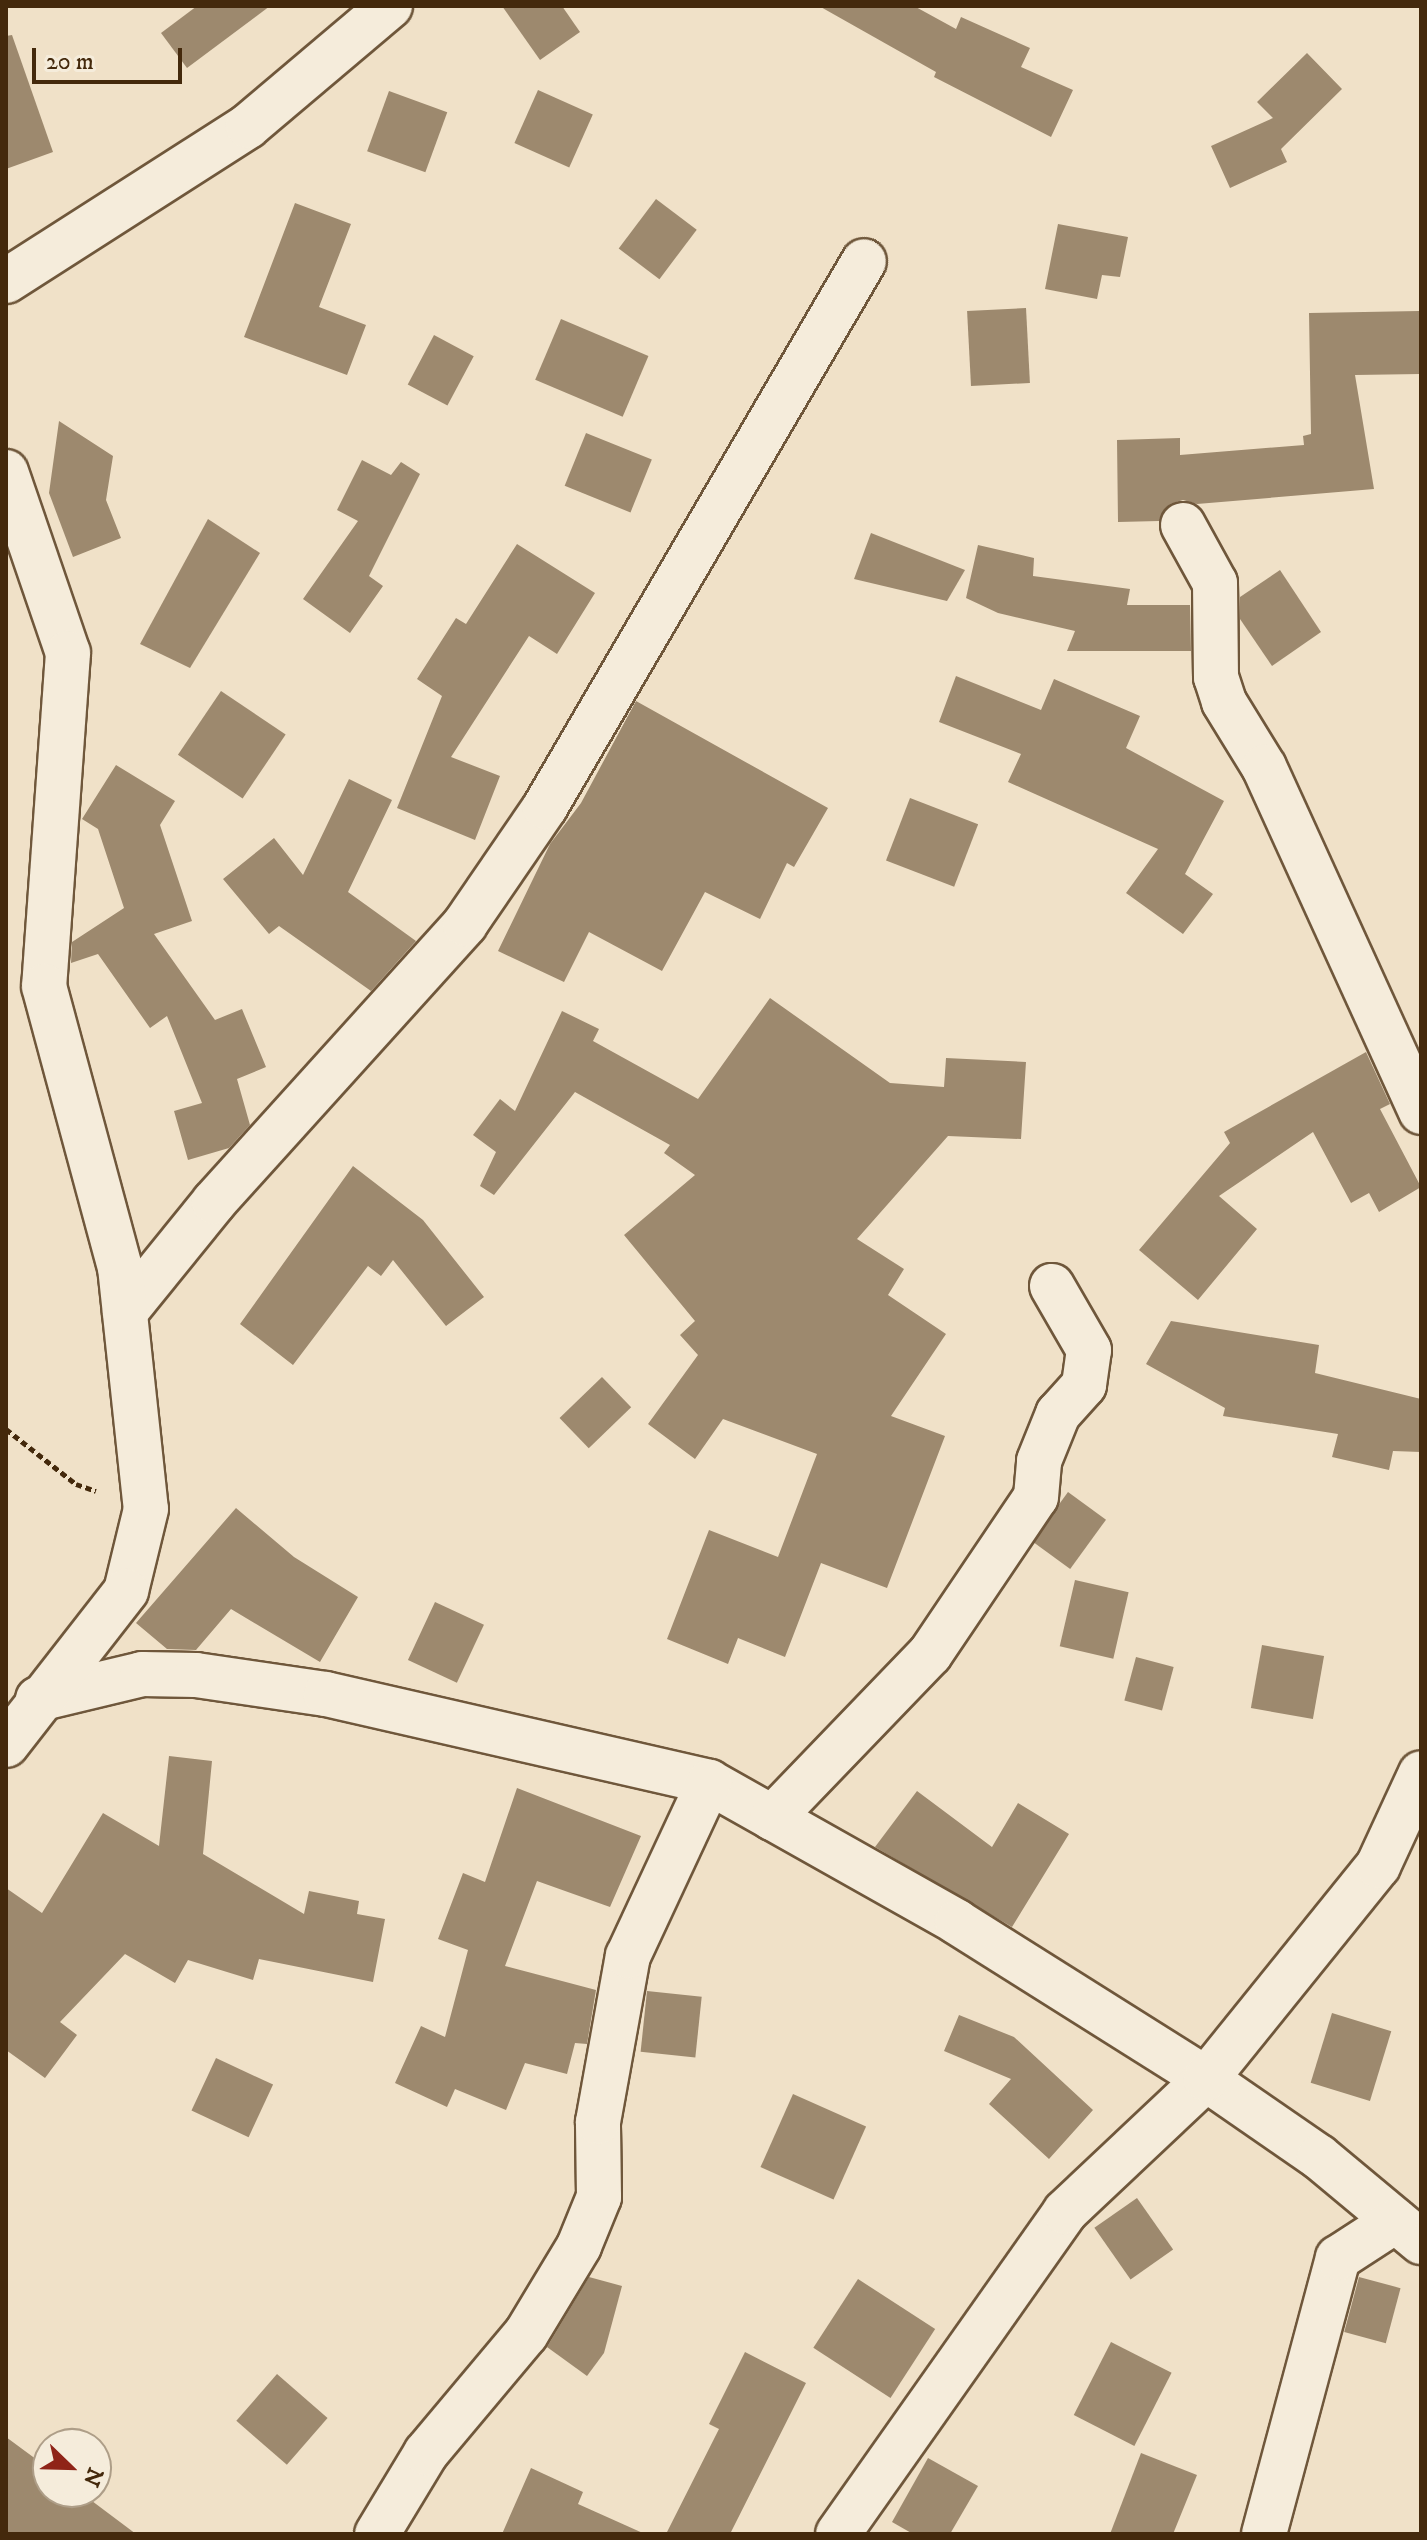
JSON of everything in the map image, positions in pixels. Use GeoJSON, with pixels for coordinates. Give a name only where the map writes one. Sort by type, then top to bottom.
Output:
{"type":"FeatureCollection","features":[{"type":"Feature","properties":{"kind":"street"},"geometry":{"type":"LineString","coordinates":[[6,281],[248,126],[390,6]]}},
{"type":"Feature","properties":{"kind":"street"},"geometry":{"type":"LineString","coordinates":[[125,1312],[214,1202],[465,924],[545,807],[864,261]]}},
{"type":"Feature","properties":{"kind":"street"},"geometry":{"type":"LineString","coordinates":[[6,472],[68,653],[44,986],[120,1267],[146,1509],[126,1591],[38,1699],[6,1745]]}},
{"type":"Feature","properties":{"kind":"street"},"geometry":{"type":"LineString","coordinates":[[1183,525],[1215,583],[1216,677],[1224,702],[1264,767],[1421,1112]]}},
{"type":"Feature","properties":{"kind":"street"},"geometry":{"type":"LineString","coordinates":[[772,1818],[930,1654],[1036,1497],[1039,1461],[1058,1414],[1084,1385],[1089,1350],[1052,1286]]}},
{"type":"Feature","properties":{"kind":"street"},"geometry":{"type":"LineString","coordinates":[[38,1699],[142,1674],[196,1675],[341,1697],[709,1782],[957,1922],[1206,2079],[1319,2157],[1408,2231],[1338,2258],[1264,2534]]}},
{"type":"Feature","properties":{"kind":"street"},"geometry":{"type":"LineString","coordinates":[[838,2534],[1065,2212],[1206,2079],[1378,1866],[1421,1773]]}},
{"type":"Feature","properties":{"kind":"street"},"geometry":{"type":"LineString","coordinates":[[377,2534],[426,2453],[526,2334],[579,2246],[599,2197],[598,2122],[628,1956],[709,1782]]}},
{"type":"Feature","properties":{"kind":"path"},"geometry":{"type":"LineString","coordinates":[[6,1429],[76,1484],[146,1509]]}},
{"type":"Feature","properties":{"kind":"building"},"geometry":{"type":"Polygon","coordinates":[[[197,6],[270,6],[187,68],[161,33],[197,6]]]}},
{"type":"Feature","properties":{"kind":"building"},"geometry":{"type":"Polygon","coordinates":[[[502,6],[562,6],[580,32],[540,60],[502,6]]]}},
{"type":"Feature","properties":{"kind":"building"},"geometry":{"type":"Polygon","coordinates":[[[819,6],[914,6],[956,29],[961,17],[1030,48],[1021,67],[1073,90],[1051,137],[934,77],[936,72],[819,6]]]}},
{"type":"Feature","properties":{"kind":"building"},"geometry":{"type":"Polygon","coordinates":[[[12,35],[53,152],[6,169],[6,36],[12,35]]]}},
{"type":"Feature","properties":{"kind":"building"},"geometry":{"type":"Polygon","coordinates":[[[1307,53],[1342,89],[1281,149],[1287,162],[1230,188],[1211,146],[1273,118],[1257,102],[1307,53]]]}},
{"type":"Feature","properties":{"kind":"building"},"geometry":{"type":"Polygon","coordinates":[[[538,90],[593,114],[569,167],[514,143],[538,90]]]}},
{"type":"Feature","properties":{"kind":"building"},"geometry":{"type":"Polygon","coordinates":[[[389,91],[447,112],[425,172],[367,151],[389,91]]]}},
{"type":"Feature","properties":{"kind":"building"},"geometry":{"type":"Polygon","coordinates":[[[656,199],[697,230],[659,279],[619,249],[656,199]]]}},
{"type":"Feature","properties":{"kind":"building"},"geometry":{"type":"Polygon","coordinates":[[[295,203],[351,224],[319,307],[366,325],[347,375],[244,337],[295,203]]]}},
{"type":"Feature","properties":{"kind":"building"},"geometry":{"type":"Polygon","coordinates":[[[1058,224],[1128,237],[1120,277],[1102,275],[1097,299],[1045,289],[1058,224]]]}},
{"type":"Feature","properties":{"kind":"building"},"geometry":{"type":"Polygon","coordinates":[[[1026,308],[1030,383],[971,386],[967,311],[1026,308]]]}},
{"type":"Feature","properties":{"kind":"building"},"geometry":{"type":"Polygon","coordinates":[[[1419,311],[1420,374],[1355,375],[1374,489],[1197,504],[1183,500],[1170,504],[1159,521],[1118,522],[1117,440],[1180,438],[1180,455],[1304,445],[1303,436],[1311,434],[1309,313],[1419,311]]]}},
{"type":"Feature","properties":{"kind":"building"},"geometry":{"type":"Polygon","coordinates":[[[561,319],[648,356],[623,417],[535,380],[561,319]]]}},
{"type":"Feature","properties":{"kind":"building"},"geometry":{"type":"Polygon","coordinates":[[[434,335],[474,356],[447,406],[408,384],[434,335]]]}},
{"type":"Feature","properties":{"kind":"building"},"geometry":{"type":"Polygon","coordinates":[[[59,421],[113,456],[106,500],[121,538],[73,557],[49,493],[59,421]]]}},
{"type":"Feature","properties":{"kind":"building"},"geometry":{"type":"Polygon","coordinates":[[[586,433],[652,460],[630,512],[565,486],[586,433]]]}},
{"type":"Feature","properties":{"kind":"building"},"geometry":{"type":"Polygon","coordinates":[[[362,460],[391,475],[401,462],[420,474],[369,576],[383,586],[350,633],[303,599],[358,521],[337,510],[362,460]]]}},
{"type":"Feature","properties":{"kind":"building"},"geometry":{"type":"Polygon","coordinates":[[[208,519],[260,553],[190,668],[140,644],[208,519]]]}},
{"type":"Feature","properties":{"kind":"building"},"geometry":{"type":"Polygon","coordinates":[[[871,533],[965,570],[947,601],[854,579],[871,533]]]}},
{"type":"Feature","properties":{"kind":"building"},"geometry":{"type":"Polygon","coordinates":[[[517,544],[595,593],[557,654],[529,636],[451,757],[500,776],[475,840],[397,808],[442,696],[417,679],[456,618],[466,624],[517,544]]]}},
{"type":"Feature","properties":{"kind":"building"},"geometry":{"type":"Polygon","coordinates":[[[978,545],[1034,558],[1033,576],[1130,589],[1127,605],[1190,605],[1191,651],[1067,651],[1075,631],[998,613],[966,598],[978,545]]]}},
{"type":"Feature","properties":{"kind":"building"},"geometry":{"type":"Polygon","coordinates":[[[1280,570],[1321,632],[1272,666],[1240,619],[1240,597],[1280,570]]]}},
{"type":"Feature","properties":{"kind":"building"},"geometry":{"type":"Polygon","coordinates":[[[956,676],[1041,710],[1054,679],[1140,716],[1126,748],[1224,801],[1185,874],[1213,894],[1183,934],[1126,893],[1158,849],[1008,782],[1021,754],[939,722],[956,676]]]}},
{"type":"Feature","properties":{"kind":"building"},"geometry":{"type":"Polygon","coordinates":[[[221,691],[286,735],[243,798],[178,755],[221,691]]]}},
{"type":"Feature","properties":{"kind":"building"},"geometry":{"type":"Polygon","coordinates":[[[636,701],[828,808],[794,867],[787,863],[760,919],[705,892],[662,971],[589,932],[564,982],[498,951],[550,844],[581,803],[636,701]]]}},
{"type":"Feature","properties":{"kind":"building"},"geometry":{"type":"Polygon","coordinates":[[[116,765],[175,801],[160,825],[192,921],[154,934],[215,1020],[242,1009],[266,1067],[237,1079],[250,1125],[229,1148],[188,1160],[174,1111],[202,1103],[167,1016],[150,1028],[98,954],[71,963],[72,942],[124,908],[98,829],[82,819],[116,765]]]}},
{"type":"Feature","properties":{"kind":"building"},"geometry":{"type":"Polygon","coordinates":[[[349,779],[392,800],[348,892],[416,941],[371,991],[279,926],[269,934],[223,879],[274,838],[303,875],[349,779]]]}},
{"type":"Feature","properties":{"kind":"building"},"geometry":{"type":"Polygon","coordinates":[[[910,798],[978,824],[954,887],[886,861],[910,798]]]}},
{"type":"Feature","properties":{"kind":"building"},"geometry":{"type":"Polygon","coordinates":[[[770,998],[890,1083],[944,1087],[946,1058],[1026,1062],[1021,1139],[948,1136],[857,1239],[904,1269],[888,1295],[946,1334],[891,1416],[945,1436],[887,1588],[821,1563],[785,1657],[738,1638],[728,1664],[667,1639],[709,1530],[778,1557],[817,1454],[723,1419],[695,1459],[648,1424],[698,1355],[680,1335],[695,1321],[624,1235],[695,1175],[664,1153],[670,1145],[575,1092],[494,1195],[480,1186],[496,1152],[473,1135],[500,1099],[515,1111],[562,1011],[599,1029],[593,1041],[698,1099],[770,998]]]}},
{"type":"Feature","properties":{"kind":"building"},"geometry":{"type":"Polygon","coordinates":[[[1366,1052],[1390,1104],[1380,1109],[1421,1187],[1379,1212],[1369,1193],[1351,1203],[1313,1132],[1219,1196],[1257,1229],[1198,1300],[1139,1250],[1230,1143],[1224,1132],[1366,1052]]]}},
{"type":"Feature","properties":{"kind":"building"},"geometry":{"type":"Polygon","coordinates":[[[353,1166],[423,1220],[484,1297],[446,1326],[393,1260],[381,1276],[368,1266],[293,1365],[240,1324],[353,1166]]]}},
{"type":"Feature","properties":{"kind":"building"},"geometry":{"type":"Polygon","coordinates":[[[1171,1321],[1319,1345],[1315,1373],[1421,1399],[1421,1452],[1393,1451],[1389,1470],[1332,1457],[1338,1434],[1223,1416],[1225,1408],[1146,1364],[1171,1321]]]}},
{"type":"Feature","properties":{"kind":"building"},"geometry":{"type":"Polygon","coordinates":[[[602,1377],[631,1407],[589,1448],[560,1418],[602,1377]]]}},
{"type":"Feature","properties":{"kind":"building"},"geometry":{"type":"Polygon","coordinates":[[[1068,1492],[1106,1520],[1070,1569],[1032,1541],[1068,1492]]]}},
{"type":"Feature","properties":{"kind":"building"},"geometry":{"type":"Polygon","coordinates":[[[236,1508],[294,1557],[358,1597],[320,1662],[231,1609],[196,1650],[167,1649],[136,1623],[236,1508]]]}},
{"type":"Feature","properties":{"kind":"building"},"geometry":{"type":"Polygon","coordinates":[[[1075,1580],[1129,1592],[1113,1659],[1060,1646],[1075,1580]]]}},
{"type":"Feature","properties":{"kind":"building"},"geometry":{"type":"Polygon","coordinates":[[[435,1602],[484,1625],[457,1683],[408,1660],[435,1602]]]}},
{"type":"Feature","properties":{"kind":"building"},"geometry":{"type":"Polygon","coordinates":[[[1262,1645],[1324,1656],[1313,1719],[1251,1708],[1262,1645]]]}},
{"type":"Feature","properties":{"kind":"building"},"geometry":{"type":"Polygon","coordinates":[[[1136,1657],[1174,1667],[1162,1711],[1124,1700],[1136,1657]]]}},
{"type":"Feature","properties":{"kind":"building"},"geometry":{"type":"Polygon","coordinates":[[[169,1756],[212,1761],[203,1854],[304,1914],[309,1891],[359,1901],[357,1914],[385,1919],[373,1982],[259,1959],[253,1980],[188,1960],[175,1983],[125,1954],[60,2022],[77,2035],[45,2078],[6,2050],[6,1888],[42,1913],[103,1813],[159,1846],[169,1756]]]}},
{"type":"Feature","properties":{"kind":"building"},"geometry":{"type":"Polygon","coordinates":[[[517,1788],[641,1836],[610,1907],[537,1881],[505,1966],[596,1990],[587,2044],[575,2043],[567,2074],[525,2063],[506,2110],[455,2089],[447,2107],[395,2083],[421,2026],[445,2037],[468,1950],[438,1939],[463,1873],[485,1882],[517,1788]]]}},
{"type":"Feature","properties":{"kind":"building"},"geometry":{"type":"Polygon","coordinates":[[[917,1791],[992,1847],[1018,1803],[1069,1834],[1012,1927],[875,1847],[917,1791]]]}},
{"type":"Feature","properties":{"kind":"building"},"geometry":{"type":"Polygon","coordinates":[[[647,1991],[702,1997],[695,2057],[641,2052],[647,1991]]]}},
{"type":"Feature","properties":{"kind":"building"},"geometry":{"type":"Polygon","coordinates":[[[1332,2013],[1391,2031],[1370,2101],[1311,2083],[1332,2013]]]}},
{"type":"Feature","properties":{"kind":"building"},"geometry":{"type":"Polygon","coordinates":[[[959,2015],[1014,2037],[1093,2110],[1049,2159],[989,2104],[1011,2079],[944,2051],[959,2015]]]}},
{"type":"Feature","properties":{"kind":"building"},"geometry":{"type":"Polygon","coordinates":[[[216,2058],[273,2085],[249,2137],[191,2111],[216,2058]]]}},
{"type":"Feature","properties":{"kind":"building"},"geometry":{"type":"Polygon","coordinates":[[[793,2094],[866,2127],[834,2200],[760,2167],[793,2094]]]}},
{"type":"Feature","properties":{"kind":"building"},"geometry":{"type":"Polygon","coordinates":[[[1137,2198],[1173,2250],[1131,2279],[1094,2228],[1137,2198]]]}},
{"type":"Feature","properties":{"kind":"building"},"geometry":{"type":"Polygon","coordinates":[[[589,2277],[622,2286],[604,2353],[587,2376],[547,2347],[589,2277]]]}},
{"type":"Feature","properties":{"kind":"building"},"geometry":{"type":"Polygon","coordinates":[[[1359,2277],[1401,2288],[1386,2343],[1344,2332],[1359,2277]]]}},
{"type":"Feature","properties":{"kind":"building"},"geometry":{"type":"Polygon","coordinates":[[[858,2279],[935,2329],[890,2398],[813,2348],[858,2279]]]}},
{"type":"Feature","properties":{"kind":"building"},"geometry":{"type":"Polygon","coordinates":[[[1111,2342],[1172,2373],[1134,2446],[1074,2415],[1111,2342]]]}},
{"type":"Feature","properties":{"kind":"building"},"geometry":{"type":"Polygon","coordinates":[[[745,2352],[806,2383],[730,2534],[666,2534],[719,2429],[709,2424],[745,2352]]]}},
{"type":"Feature","properties":{"kind":"building"},"geometry":{"type":"Polygon","coordinates":[[[277,2374],[328,2418],[287,2465],[236,2421],[277,2374]]]}},
{"type":"Feature","properties":{"kind":"building"},"geometry":{"type":"Polygon","coordinates":[[[6,2437],[32,2456],[32,2508],[101,2508],[136,2534],[6,2534],[6,2437]]]}},
{"type":"Feature","properties":{"kind":"building"},"geometry":{"type":"Polygon","coordinates":[[[1141,2453],[1197,2475],[1173,2534],[1110,2534],[1141,2453]]]}},
{"type":"Feature","properties":{"kind":"building"},"geometry":{"type":"Polygon","coordinates":[[[928,2458],[978,2486],[950,2534],[913,2534],[892,2522],[928,2458]]]}},
{"type":"Feature","properties":{"kind":"building"},"geometry":{"type":"Polygon","coordinates":[[[531,2468],[583,2492],[578,2504],[645,2534],[502,2534],[531,2468]]]}}]}
